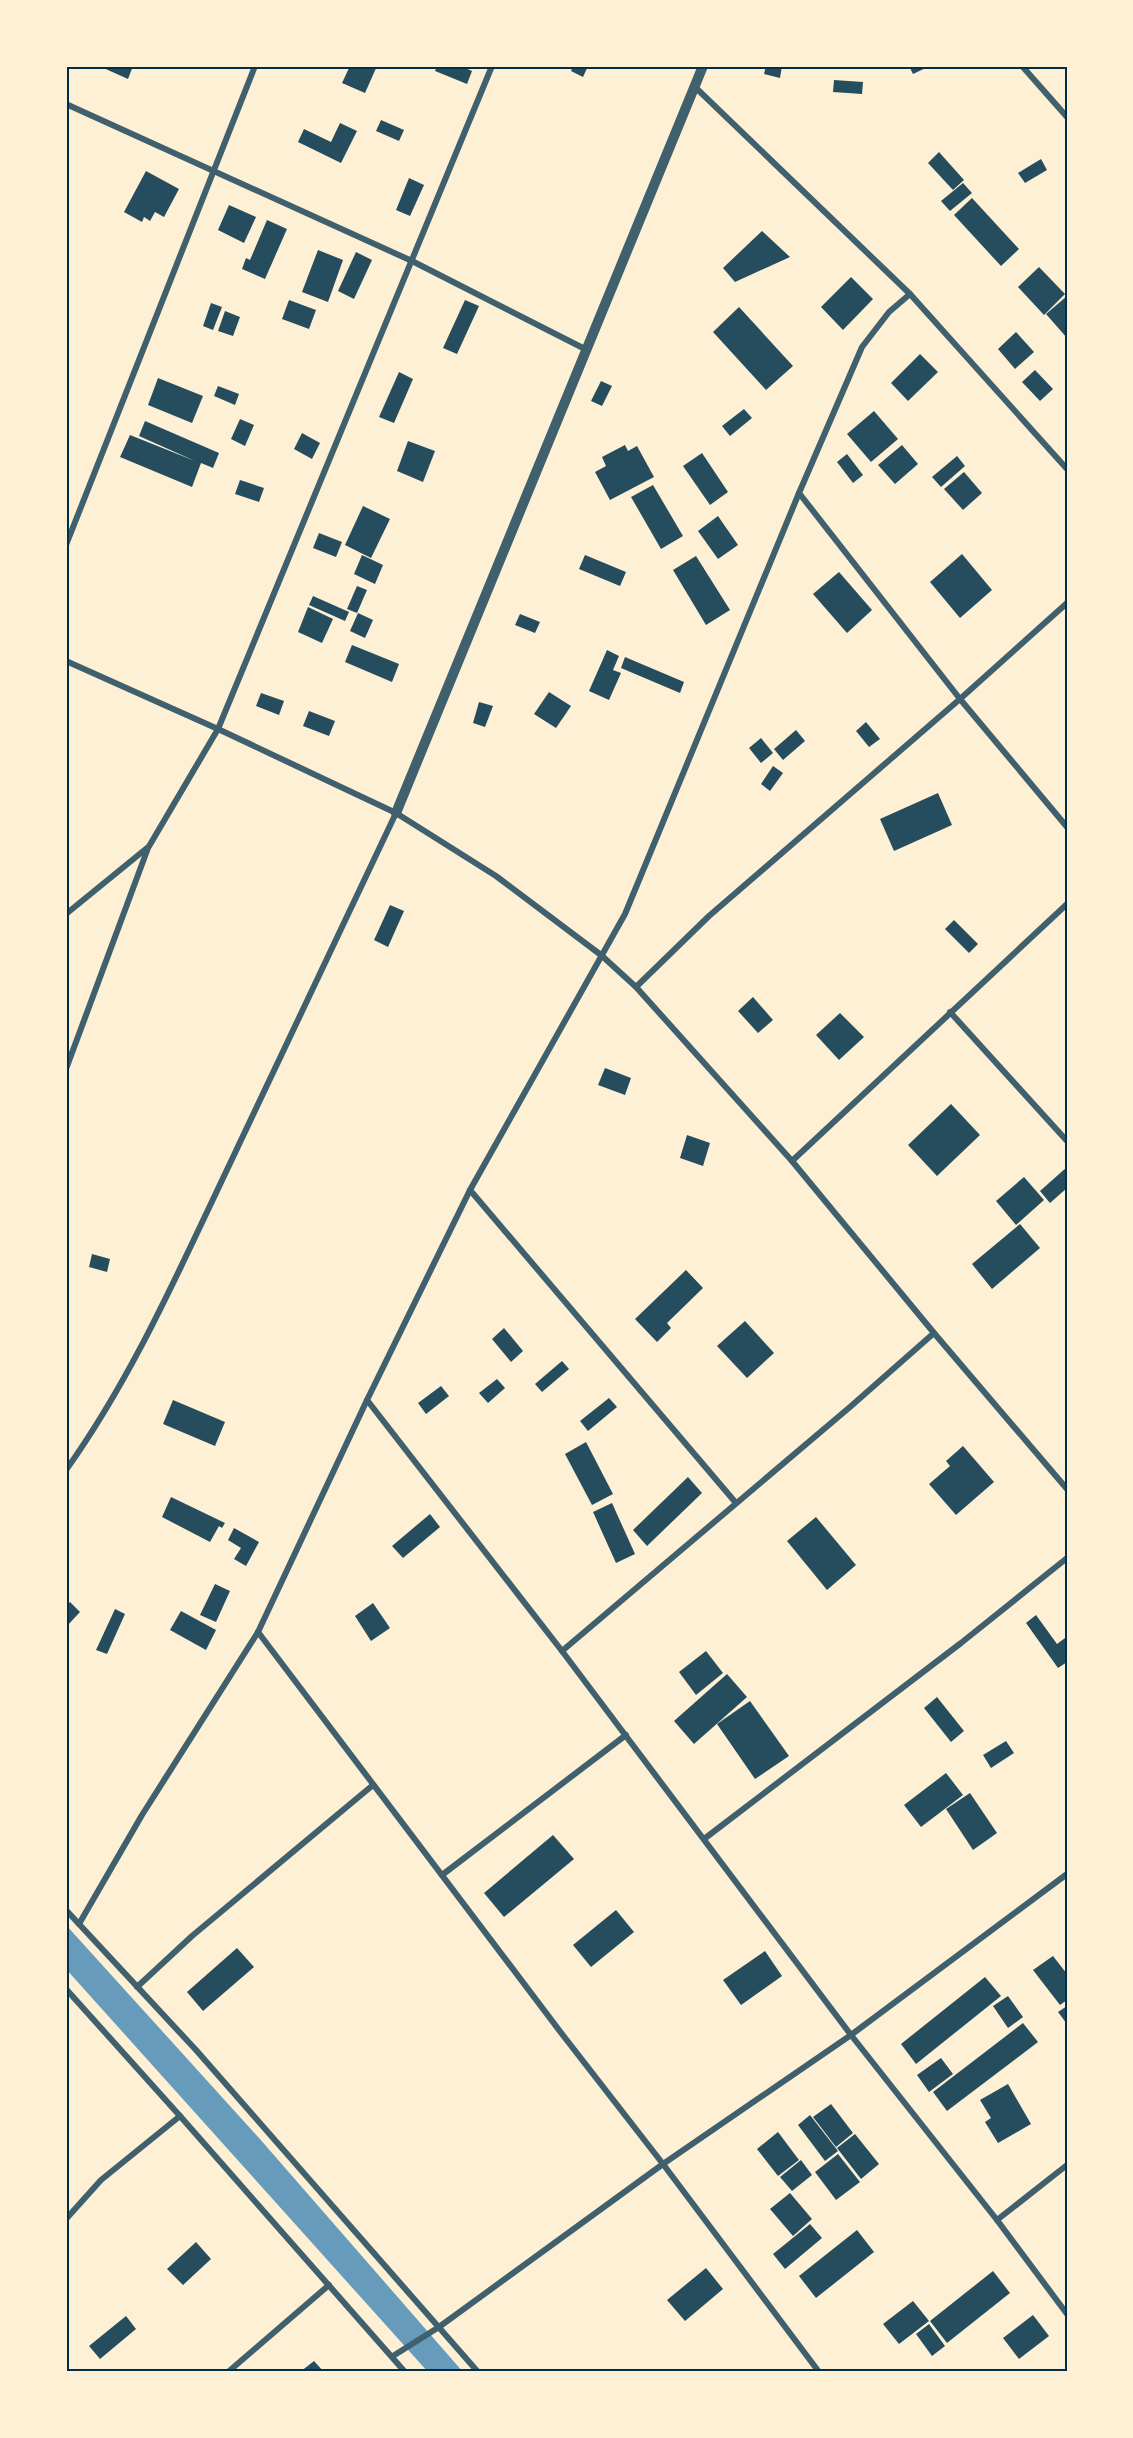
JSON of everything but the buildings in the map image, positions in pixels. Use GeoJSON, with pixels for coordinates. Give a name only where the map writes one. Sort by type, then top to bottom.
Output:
{"type":"FeatureCollection","features":[{"type":"Feature","properties":{"kind":"street"},"geometry":{"type":"LineString","coordinates":[[66,545],[255,66]]}},
{"type":"Feature","properties":{"kind":"street"},"geometry":{"type":"LineString","coordinates":[[66,1069],[148,848],[218,729],[492,66]]}},
{"type":"Feature","properties":{"kind":"street"},"geometry":{"type":"LineString","coordinates":[[66,1470],[99,1424],[123,1381],[204,1217],[396,813],[703,66]]}},
{"type":"Feature","properties":{"kind":"street"},"geometry":{"type":"LineString","coordinates":[[1022,66],[1067,117]]}},
{"type":"Feature","properties":{"kind":"street"},"geometry":{"type":"LineString","coordinates":[[695,87],[909,294],[1067,469]]}},
{"type":"Feature","properties":{"kind":"street"},"geometry":{"type":"LineString","coordinates":[[66,104],[412,261],[587,350]]}},
{"type":"Feature","properties":{"kind":"street"},"geometry":{"type":"LineString","coordinates":[[79,1924],[142,1815],[258,1632],[470,1191],[625,914],[799,493],[862,347],[889,312],[909,294]]}},
{"type":"Feature","properties":{"kind":"street"},"geometry":{"type":"LineString","coordinates":[[799,493],[960,699],[1067,827]]}},
{"type":"Feature","properties":{"kind":"street"},"geometry":{"type":"LineString","coordinates":[[636,987],[709,916],[960,699],[1067,603]]}},
{"type":"Feature","properties":{"kind":"street"},"geometry":{"type":"LineString","coordinates":[[66,661],[218,729],[396,813],[496,876],[601,955],[636,987],[792,1161],[933,1333],[1067,1489]]}},
{"type":"Feature","properties":{"kind":"street"},"geometry":{"type":"LineString","coordinates":[[66,914],[148,848]]}},
{"type":"Feature","properties":{"kind":"street"},"geometry":{"type":"LineString","coordinates":[[792,1161],[1067,904]]}},
{"type":"Feature","properties":{"kind":"street"},"geometry":{"type":"LineString","coordinates":[[950,1012],[1067,1141]]}},
{"type":"Feature","properties":{"kind":"street"},"geometry":{"type":"LineString","coordinates":[[470,1191],[736,1503]]}},
{"type":"Feature","properties":{"kind":"street"},"geometry":{"type":"LineString","coordinates":[[562,1651],[933,1333]]}},
{"type":"Feature","properties":{"kind":"street"},"geometry":{"type":"LineString","coordinates":[[368,1400],[626,1735],[851,2035],[997,2220],[1067,2314]]}},
{"type":"Feature","properties":{"kind":"street"},"geometry":{"type":"LineString","coordinates":[[704,1839],[961,1643],[1067,1558]]}},
{"type":"Feature","properties":{"kind":"street"},"geometry":{"type":"LineString","coordinates":[[258,1632],[819,2372]]}},
{"type":"Feature","properties":{"kind":"street"},"geometry":{"type":"LineString","coordinates":[[442,1875],[626,1735]]}},
{"type":"Feature","properties":{"kind":"street"},"geometry":{"type":"LineString","coordinates":[[138,1987],[192,1936],[373,1785]]}},
{"type":"Feature","properties":{"kind":"street"},"geometry":{"type":"LineString","coordinates":[[393,2356],[439,2327],[663,2164],[851,2035],[1067,1874]]}},
{"type":"Feature","properties":{"kind":"street"},"geometry":{"type":"LineString","coordinates":[[66,1910],[196,2050],[478,2372]]}},
{"type":"Feature","properties":{"kind":"street"},"geometry":{"type":"LineString","coordinates":[[66,1989],[405,2372]]}},
{"type":"Feature","properties":{"kind":"street"},"geometry":{"type":"LineString","coordinates":[[66,2219],[101,2180],[180,2116]]}},
{"type":"Feature","properties":{"kind":"street"},"geometry":{"type":"LineString","coordinates":[[997,2220],[1067,2165]]}},
{"type":"Feature","properties":{"kind":"street"},"geometry":{"type":"LineString","coordinates":[[228,2372],[329,2285]]}},
{"type":"Feature","properties":{"kind":"water"},"geometry":{"type":"Polygon","coordinates":[[[66,1925],[259,2138],[463,2372],[428,2372],[66,1969],[66,1925]]]}}]}
